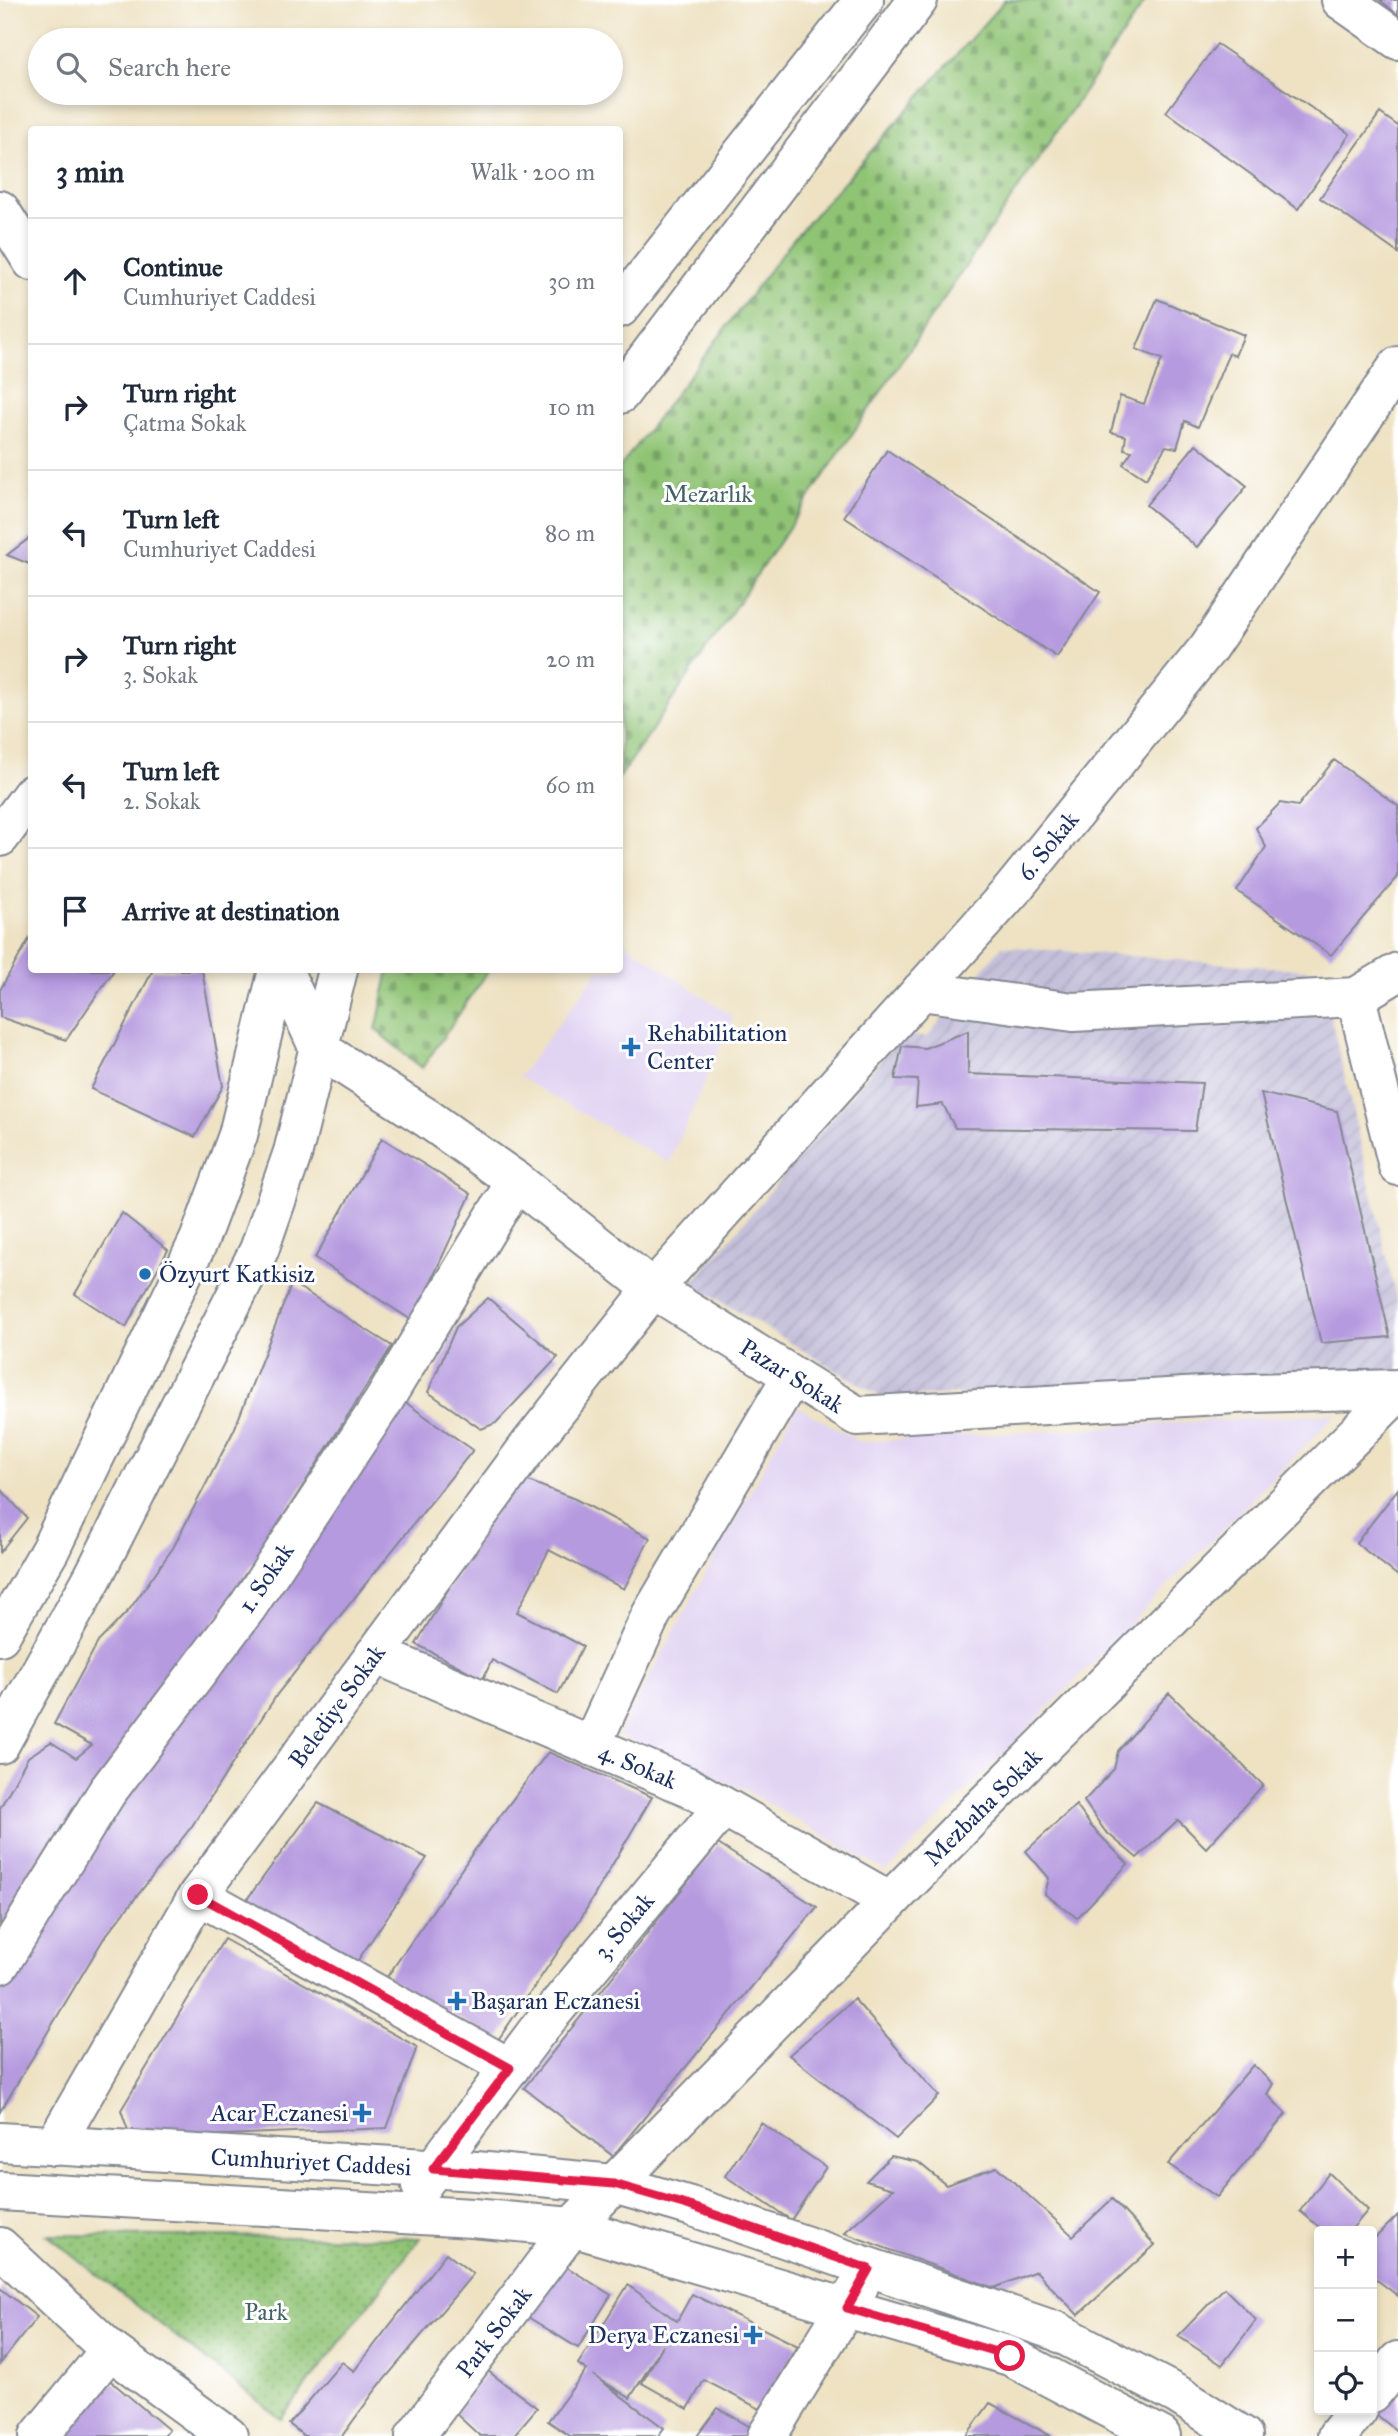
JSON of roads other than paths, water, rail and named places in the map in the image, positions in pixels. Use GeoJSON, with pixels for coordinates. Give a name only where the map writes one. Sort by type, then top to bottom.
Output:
{"type":"FeatureCollection","features":[{"type":"Feature","properties":{"kind":"street"},"geometry":{"type":"LineString","coordinates":[[623,304],[864,0]]}},
{"type":"Feature","properties":{"kind":"street"},"geometry":{"type":"LineString","coordinates":[[623,390],[918,0]]}},
{"type":"Feature","properties":{"kind":"street"},"geometry":{"type":"LineString","coordinates":[[1342,0],[1398,40]]}},
{"type":"Feature","properties":{"kind":"street"},"geometry":{"type":"LineString","coordinates":[[0,210],[28,255]]}},
{"type":"Feature","properties":{"kind":"street","name":"6. Sokak"},"geometry":{"type":"LineString","coordinates":[[653,1289],[1013,890],[1208,648],[1398,366]]}},
{"type":"Feature","properties":{"kind":"street"},"geometry":{"type":"LineString","coordinates":[[0,836],[28,799]]}},
{"type":"Feature","properties":{"kind":"street"},"geometry":{"type":"LineString","coordinates":[[921,991],[1073,1012],[1356,997],[1398,972]]}},
{"type":"Feature","properties":{"kind":"street"},"geometry":{"type":"LineString","coordinates":[[0,1636],[50,1550],[199,1240],[237,1135],[280,973]]}},
{"type":"Feature","properties":{"kind":"street"},"geometry":{"type":"LineString","coordinates":[[282,973],[319,1049]]}},
{"type":"Feature","properties":{"kind":"street"},"geometry":{"type":"LineString","coordinates":[[0,1744],[93,1577],[259,1250],[293,1152],[337,973]]}},
{"type":"Feature","properties":{"kind":"street"},"geometry":{"type":"LineString","coordinates":[[1356,997],[1398,1166]]}},
{"type":"Feature","properties":{"kind":"street","name":"Pazar Sokak"},"geometry":{"type":"LineString","coordinates":[[319,1049],[427,1118],[516,1181],[653,1289],[857,1416],[1253,1393],[1398,1390]]}},
{"type":"Feature","properties":{"kind":"street","name":"1. Sokak"},"geometry":{"type":"LineString","coordinates":[[0,1964],[107,1792],[248,1606],[383,1402],[516,1181]]}},
{"type":"Feature","properties":{"kind":"street","name":"Belediye Sokak"},"geometry":{"type":"LineString","coordinates":[[54,2147],[198,1895],[531,1443],[653,1289]]}},
{"type":"Feature","properties":{"kind":"street"},"geometry":{"type":"LineString","coordinates":[[591,1746],[651,1615],[792,1376]]}},
{"type":"Feature","properties":{"kind":"street","name":"Mezbaha Sokak"},"geometry":{"type":"LineString","coordinates":[[572,2227],[890,1901],[1398,1390]]}},
{"type":"Feature","properties":{"kind":"street","name":"4. Sokak"},"geometry":{"type":"LineString","coordinates":[[375,1654],[689,1787],[890,1901]]}},
{"type":"Feature","properties":{"kind":"street","name":"3. Sokak"},"geometry":{"type":"LineString","coordinates":[[400,2214],[537,2031],[723,1807]]}},
{"type":"Feature","properties":{"kind":"street"},"geometry":{"type":"LineString","coordinates":[[198,1895],[510,2068]]}},
{"type":"Feature","properties":{"kind":"street","name":"Cumhuriyet Caddesi"},"geometry":{"type":"LineString","coordinates":[[0,2142],[433,2169],[614,2184],[690,2206],[1056,2331],[1178,2395],[1243,2436]]}},
{"type":"Feature","properties":{"kind":"street","name":"Cumhuriyet Caddesi"},"geometry":{"type":"LineString","coordinates":[[0,2191],[400,2214],[572,2227],[1010,2356],[1161,2436]]}},
{"type":"Feature","properties":{"kind":"street","name":"Park Sokak"},"geometry":{"type":"LineString","coordinates":[[415,2436],[572,2227]]}},
{"type":"Feature","properties":{"kind":"street"},"geometry":{"type":"LineString","coordinates":[[0,2247],[110,2350],[228,2436]]}},
{"type":"Feature","properties":{"kind":"street"},"geometry":{"type":"LineString","coordinates":[[767,2436],[869,2269]]}},
{"type":"Feature","properties":{"kind":"street"},"geometry":{"type":"LineString","coordinates":[[39,2436],[110,2350]]}},
{"type":"Feature","properties":{"kind":"street"},"geometry":{"type":"LineString","coordinates":[[1377,2387],[1398,2361]]}},
{"type":"Feature","properties":{"kind":"street"},"geometry":{"type":"LineString","coordinates":[[1336,2436],[1354,2415]]}},
{"type":"Feature","properties":{"kind":"place","name":"Rehabilitation Center"},"geometry":{"type":"Point","coordinates":[631,1047]}},
{"type":"Feature","properties":{"kind":"place","name":"Özyurt Katkisiz"},"geometry":{"type":"Point","coordinates":[145,1274]}},
{"type":"Feature","properties":{"kind":"place","name":"Başaran Eczanesi"},"geometry":{"type":"Point","coordinates":[457,2001]}},
{"type":"Feature","properties":{"kind":"place","name":"Acar Eczanesi"},"geometry":{"type":"Point","coordinates":[362,2113]}},
{"type":"Feature","properties":{"kind":"place","name":"Derya Eczanesi"},"geometry":{"type":"Point","coordinates":[753,2335]}},
{"type":"Feature","properties":{"kind":"park label","name":"Mezarlık"},"geometry":{"type":"Point","coordinates":[708,494]}},
{"type":"Feature","properties":{"kind":"park label","name":"Park"},"geometry":{"type":"Point","coordinates":[266,2312]}}]}
